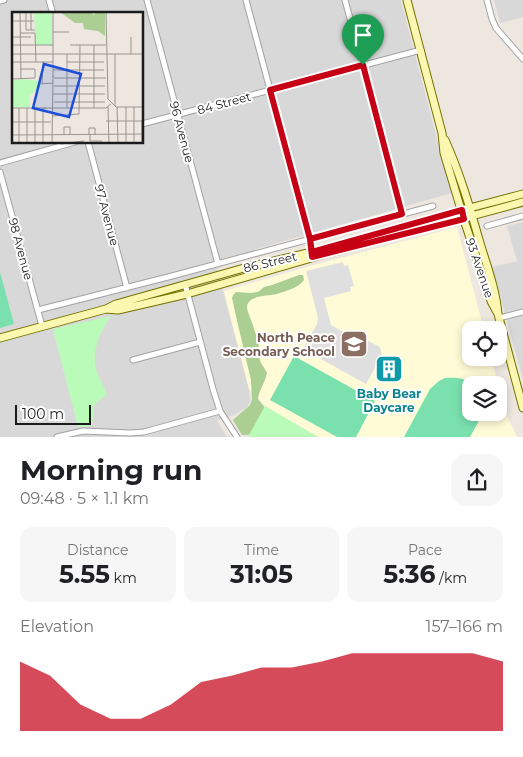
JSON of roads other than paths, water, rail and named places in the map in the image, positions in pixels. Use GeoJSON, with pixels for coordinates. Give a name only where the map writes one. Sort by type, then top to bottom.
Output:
{"type":"FeatureCollection","features":[{"type":"Feature","properties":{"kind":"main road","name":"93 Avenue"},"geometry":{"type":"LineString","coordinates":[[407,0],[442,133],[470,208],[496,300],[498,316],[523,408]]}},
{"type":"Feature","properties":{"kind":"main road","name":"93 Avenue"},"geometry":{"type":"LineString","coordinates":[[442,133],[444,153],[464,219],[491,301],[498,316]]}},
{"type":"Feature","properties":{"kind":"main road","name":"86 Street"},"geometry":{"type":"LineString","coordinates":[[0,338],[106,310],[118,310],[188,294],[462,210],[523,194]]}},
{"type":"Feature","properties":{"kind":"main road","name":"86 Street"},"geometry":{"type":"LineString","coordinates":[[106,310],[116,304],[185,284],[464,219],[523,202]]}},
{"type":"Feature","properties":{"kind":"street"},"geometry":{"type":"LineString","coordinates":[[0,1],[4,0]]}},
{"type":"Feature","properties":{"kind":"street","name":"96 Avenue"},"geometry":{"type":"LineString","coordinates":[[147,0],[218,264]]}},
{"type":"Feature","properties":{"kind":"street"},"geometry":{"type":"LineString","coordinates":[[246,0],[310,239],[312,255]]}},
{"type":"Feature","properties":{"kind":"street"},"geometry":{"type":"LineString","coordinates":[[345,0],[402,214]]}},
{"type":"Feature","properties":{"kind":"street"},"geometry":{"type":"LineString","coordinates":[[486,0],[496,28],[523,59]]}},
{"type":"Feature","properties":{"kind":"street","name":"84 Street"},"geometry":{"type":"LineString","coordinates":[[144,123],[421,50]]}},
{"type":"Feature","properties":{"kind":"street"},"geometry":{"type":"LineString","coordinates":[[0,163],[68,144]]}},
{"type":"Feature","properties":{"kind":"street","name":"97 Avenue"},"geometry":{"type":"LineString","coordinates":[[89,144],[127,288]]}},
{"type":"Feature","properties":{"kind":"street","name":"98 Avenue"},"geometry":{"type":"LineString","coordinates":[[0,172],[42,326]]}},
{"type":"Feature","properties":{"kind":"street","name":"86 Street"},"geometry":{"type":"LineString","coordinates":[[38,310],[433,206]]}},
{"type":"Feature","properties":{"kind":"street"},"geometry":{"type":"LineString","coordinates":[[487,226],[523,216]]}},
{"type":"Feature","properties":{"kind":"street"},"geometry":{"type":"LineString","coordinates":[[185,284],[220,411],[237,437]]}},
{"type":"Feature","properties":{"kind":"street"},"geometry":{"type":"LineString","coordinates":[[498,316],[523,312]]}},
{"type":"Feature","properties":{"kind":"street"},"geometry":{"type":"LineString","coordinates":[[133,360],[200,342]]}},
{"type":"Feature","properties":{"kind":"street"},"geometry":{"type":"LineString","coordinates":[[58,437],[90,431],[137,433],[220,411]]}},
{"type":"Feature","properties":{"kind":"place","name":"North Peace Secondary School"},"geometry":{"type":"Point","coordinates":[354,344]}},
{"type":"Feature","properties":{"kind":"place","name":"Baby Bear Daycare"},"geometry":{"type":"Point","coordinates":[389,369]}}]}
